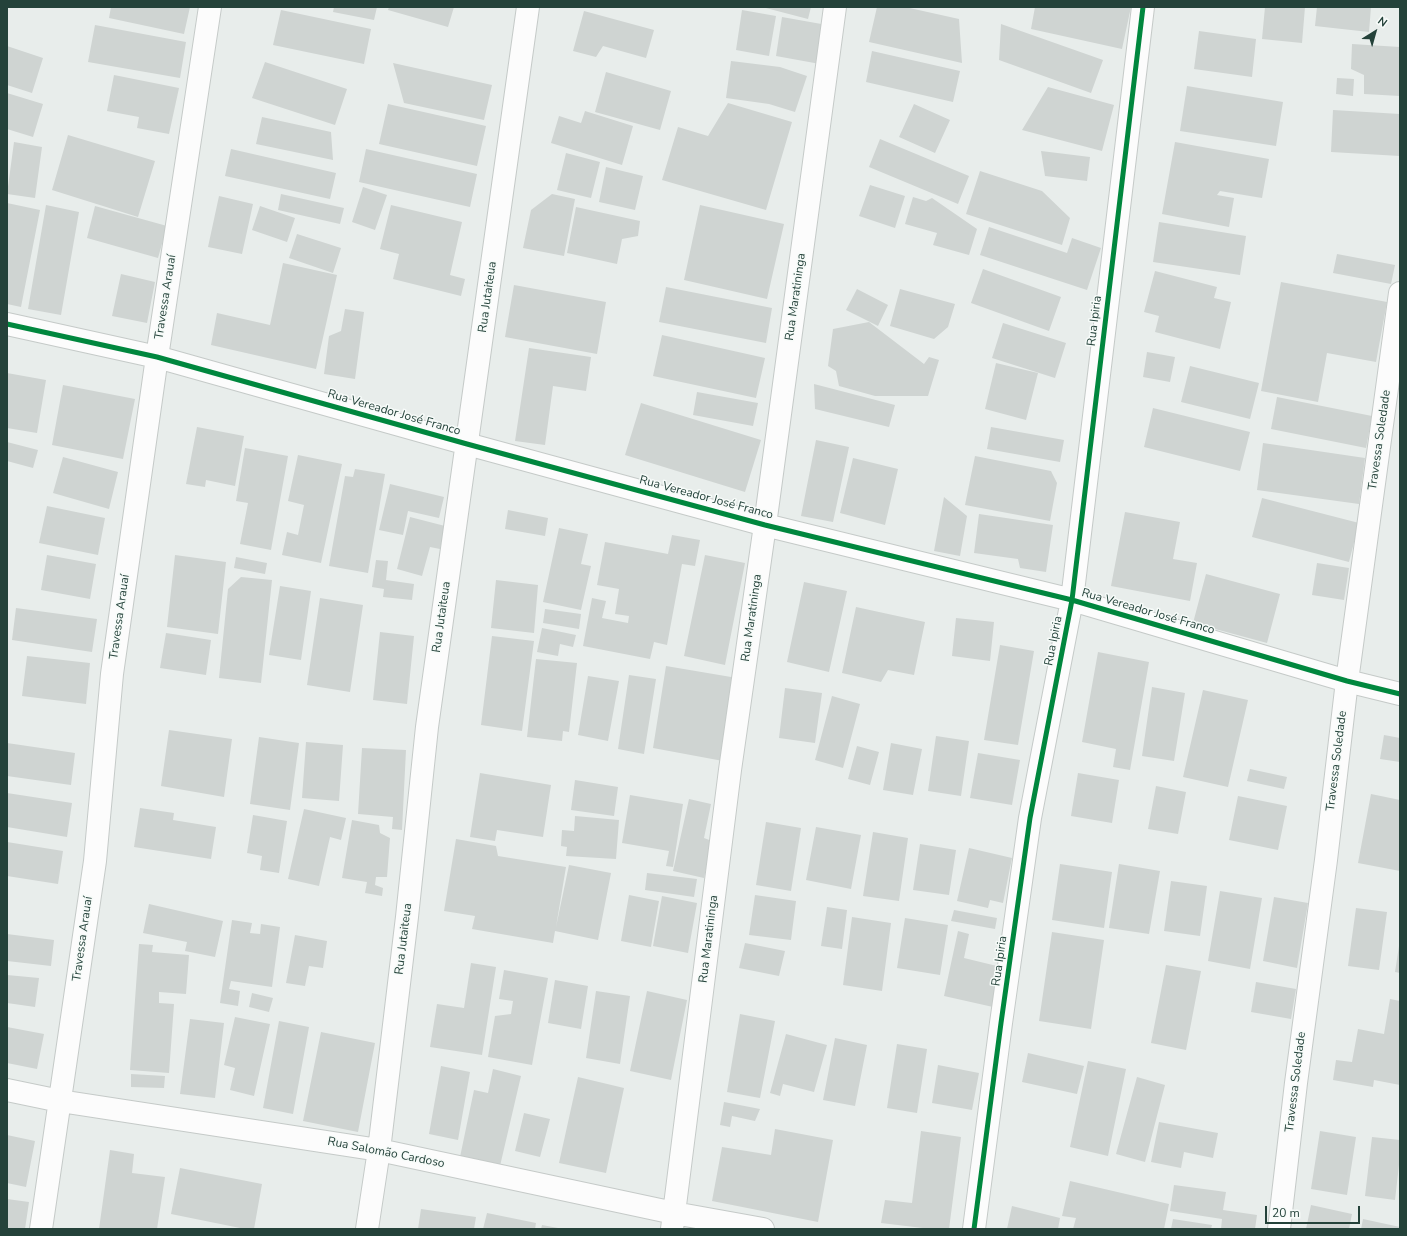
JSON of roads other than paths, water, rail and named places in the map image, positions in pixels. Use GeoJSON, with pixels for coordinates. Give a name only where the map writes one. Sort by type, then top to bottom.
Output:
{"type":"FeatureCollection","features":[{"type":"Feature","properties":{"kind":"street","name":"Travessa Arauaí"},"geometry":{"type":"LineString","coordinates":[[41,1229],[95,861],[112,674],[157,357],[210,7]]}},
{"type":"Feature","properties":{"kind":"street","name":"Rua Jutaiteua"},"geometry":{"type":"LineString","coordinates":[[367,1229],[407,917],[427,727],[528,7]]}},
{"type":"Feature","properties":{"kind":"street","name":"Rua Maratininga"},"geometry":{"type":"LineString","coordinates":[[673,1221],[730,770],[836,7]]}},
{"type":"Feature","properties":{"kind":"street","name":"Rua Ipiria"},"geometry":{"type":"LineString","coordinates":[[974,1229],[1030,818],[1072,600],[1143,7]]}},
{"type":"Feature","properties":{"kind":"street","name":"Travessa Soledade"},"geometry":{"type":"LineString","coordinates":[[1279,1229],[1296,1083],[1326,860],[1347,681],[1400,293]]}},
{"type":"Feature","properties":{"kind":"street","name":"Rua Vereador José Franco"},"geometry":{"type":"LineString","coordinates":[[7,324],[157,357],[467,444],[765,525],[1072,600],[1347,681],[1400,694]]}},
{"type":"Feature","properties":{"kind":"street","name":"Rua Salomão Cardoso"},"geometry":{"type":"LineString","coordinates":[[7,1090],[60,1101],[378,1150],[673,1221],[763,1229]]}}]}
